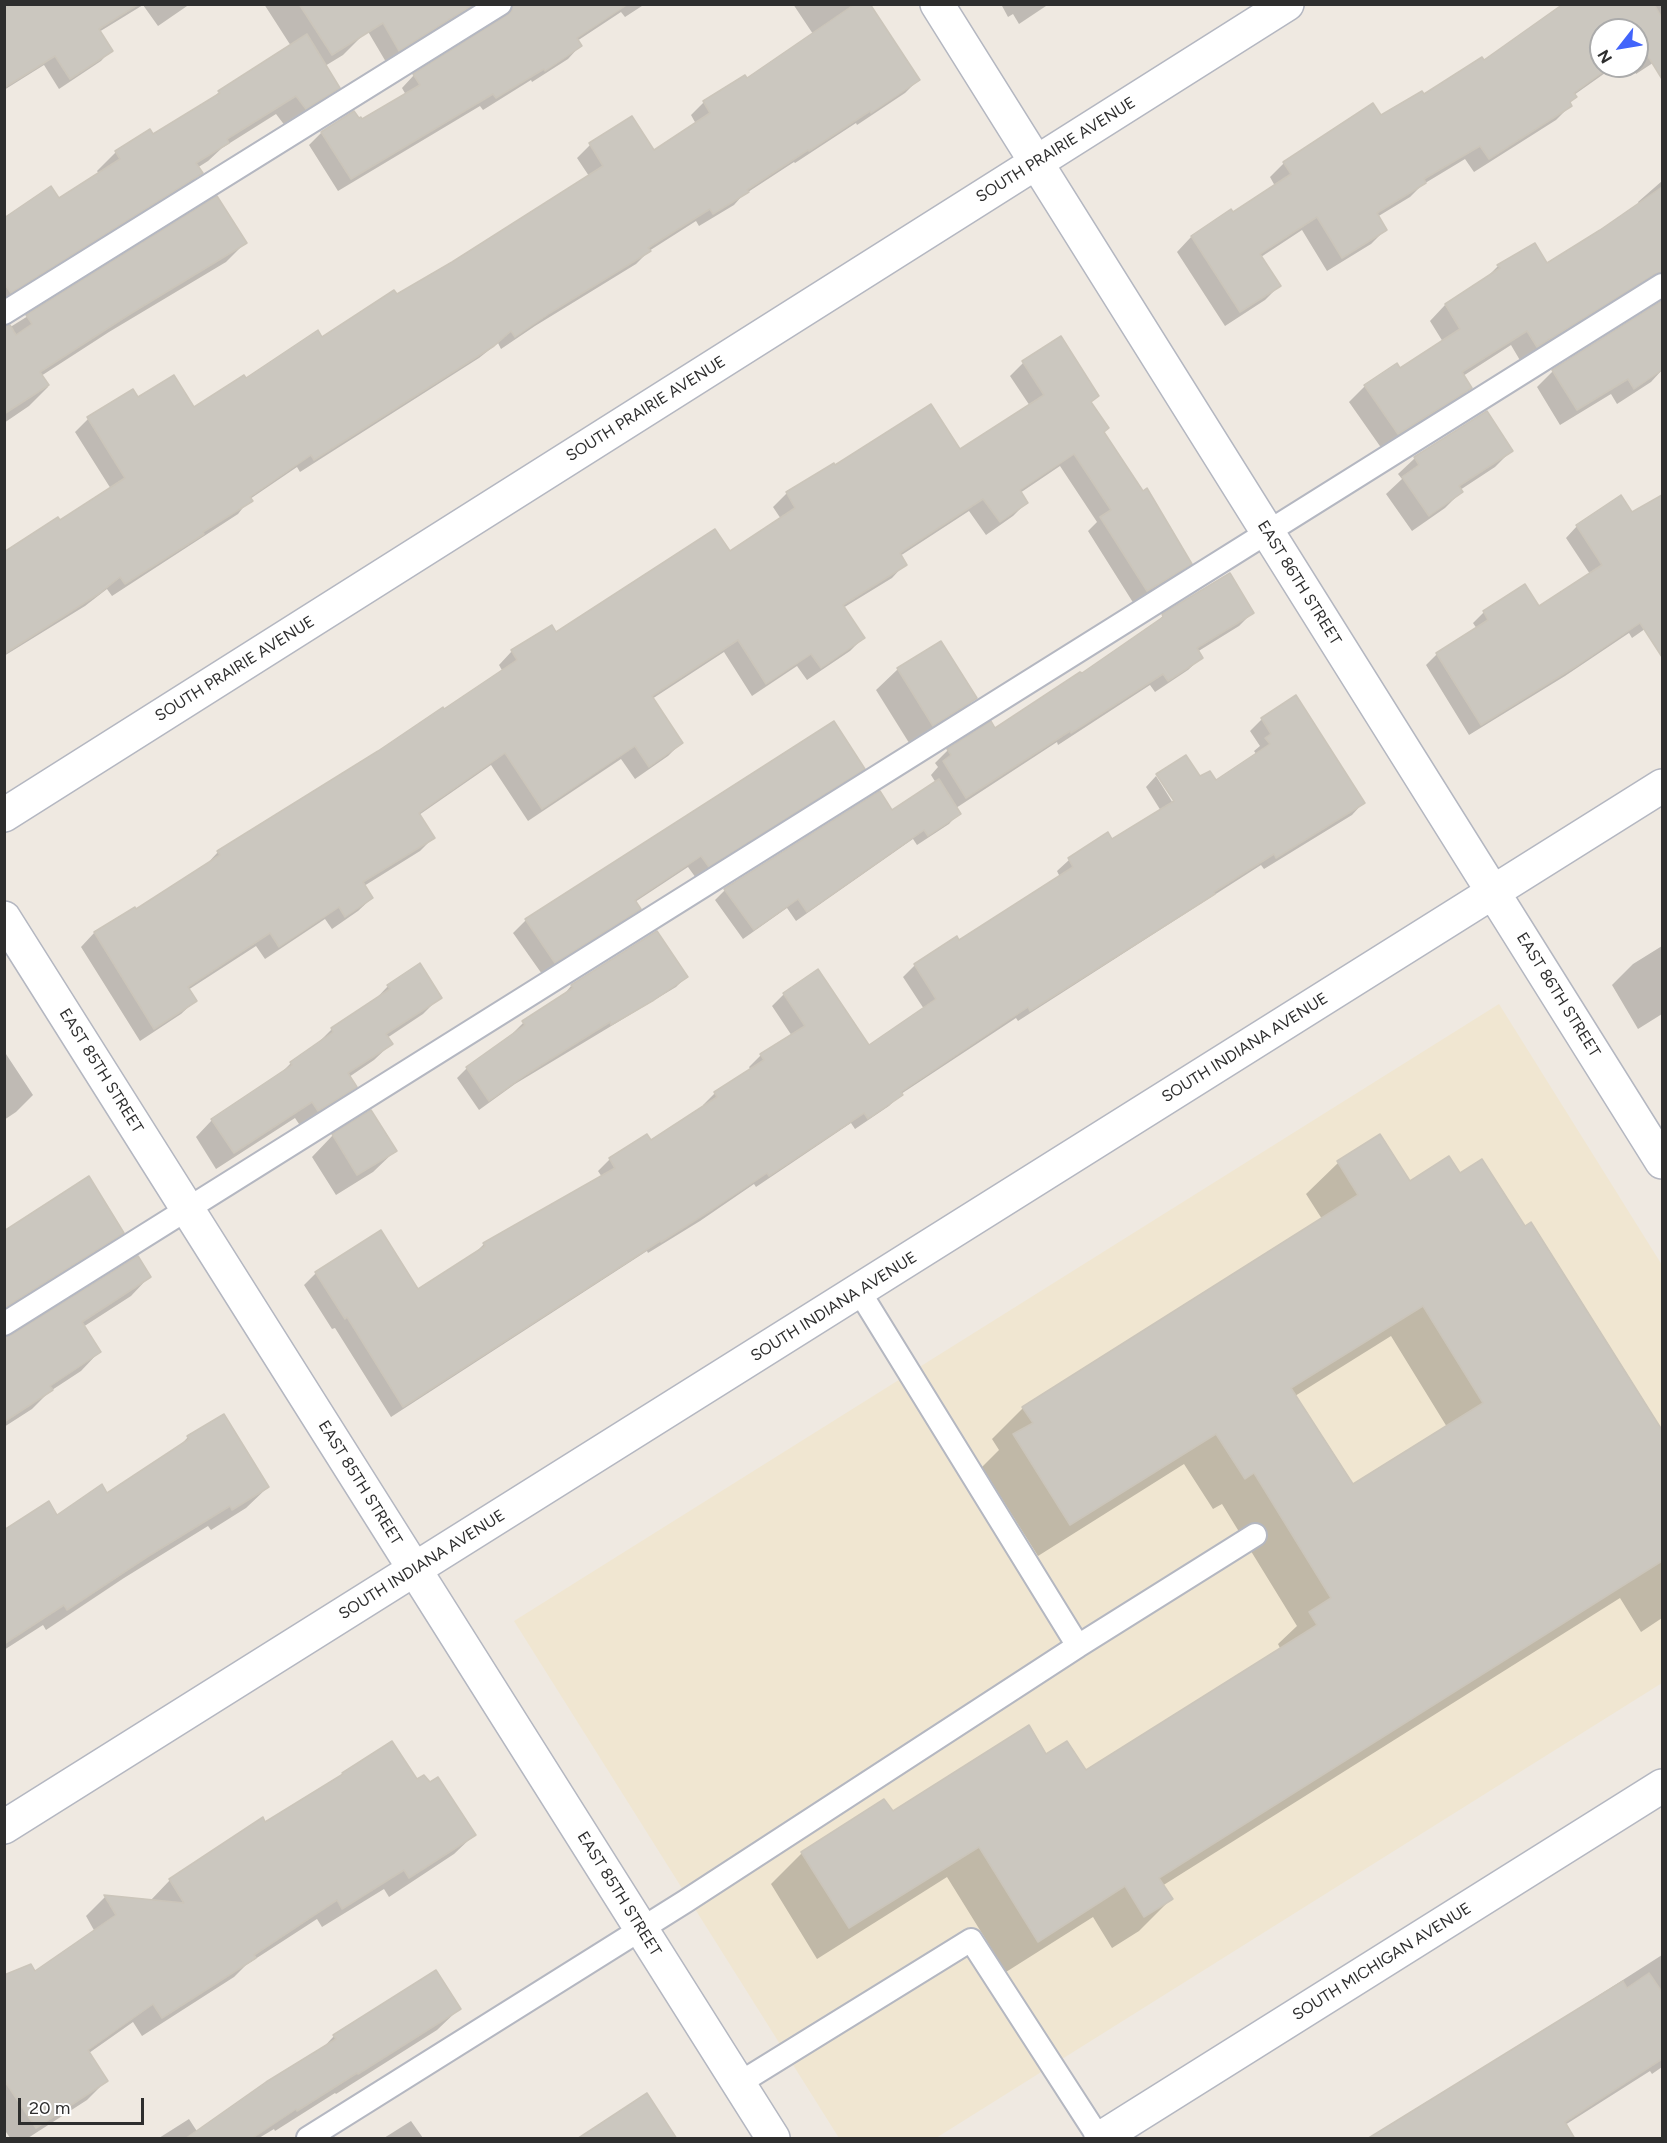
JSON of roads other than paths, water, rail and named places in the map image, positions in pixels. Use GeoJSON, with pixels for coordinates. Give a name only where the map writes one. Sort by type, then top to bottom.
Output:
{"type":"FeatureCollection","features":[{"type":"Feature","properties":{"kind":"street","name":"EAST 86TH STREET"},"geometry":{"type":"LineString","coordinates":[[937,4],[1662,1162]]}},
{"type":"Feature","properties":{"kind":"street","name":"SOUTH PRAIRIE AVENUE"},"geometry":{"type":"LineString","coordinates":[[4,815],[1287,4]]}},
{"type":"Feature","properties":{"kind":"street","name":"SOUTH INDIANA AVENUE"},"geometry":{"type":"LineString","coordinates":[[4,1827],[1662,786]]}},
{"type":"Feature","properties":{"kind":"street","name":"EAST 85TH STREET"},"geometry":{"type":"LineString","coordinates":[[4,918],[773,2139]]}},
{"type":"Feature","properties":{"kind":"street","name":"SOUTH MICHIGAN AVENUE"},"geometry":{"type":"LineString","coordinates":[[1100,2139],[1662,1786]]}},
{"type":"Feature","properties":{"kind":"lane"},"geometry":{"type":"LineString","coordinates":[[4,313],[500,4]]}},
{"type":"Feature","properties":{"kind":"lane"},"geometry":{"type":"LineString","coordinates":[[4,1324],[1662,285]]}},
{"type":"Feature","properties":{"kind":"lane"},"geometry":{"type":"LineString","coordinates":[[859,1291],[1078,1646]]}},
{"type":"Feature","properties":{"kind":"lane"},"geometry":{"type":"LineString","coordinates":[[308,2139],[642,1929],[1078,1646],[1255,1535]]}},
{"type":"Feature","properties":{"kind":"lane"},"geometry":{"type":"LineString","coordinates":[[738,2084],[971,1940],[1100,2139]]}}]}
